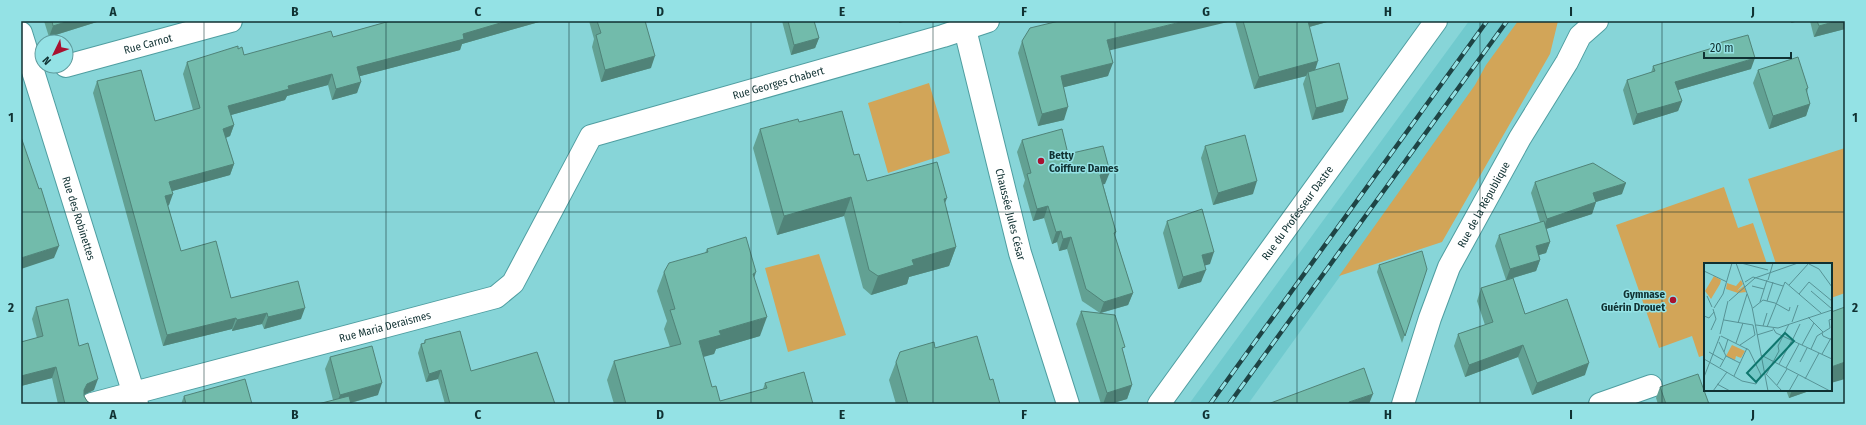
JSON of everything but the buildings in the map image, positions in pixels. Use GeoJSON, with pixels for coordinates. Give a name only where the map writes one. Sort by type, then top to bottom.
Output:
{"type":"FeatureCollection","features":[{"type":"Feature","properties":{"kind":"street","name":"Rue Carnot"},"geometry":{"type":"LineString","coordinates":[[74,64],[231,21]]}},
{"type":"Feature","properties":{"kind":"street","name":"Rue Georges Chabert"},"geometry":{"type":"LineString","coordinates":[[591,136],[964,25],[988,21]]}},
{"type":"Feature","properties":{"kind":"street","name":"Rue du Professeur Dastre"},"geometry":{"type":"LineString","coordinates":[[1159,404],[1436,21]]}},
{"type":"Feature","properties":{"kind":"street","name":"Rue de la République"},"geometry":{"type":"LineString","coordinates":[[1403,404],[1430,318],[1449,267],[1520,138],[1567,62],[1579,29],[1597,21]]}},
{"type":"Feature","properties":{"kind":"street","name":"Chaussée Jules César"},"geometry":{"type":"LineString","coordinates":[[964,25],[1020,253],[1068,404]]}},
{"type":"Feature","properties":{"kind":"street","name":"Rue des Robinettes"},"geometry":{"type":"LineString","coordinates":[[21,33],[28,63],[135,399]]}},
{"type":"Feature","properties":{"kind":"street","name":"Rue Maria Deraismes"},"geometry":{"type":"LineString","coordinates":[[92,404],[135,399],[496,297],[513,283],[591,136]]}},
{"type":"Feature","properties":{"kind":"street"},"geometry":{"type":"LineString","coordinates":[[1600,404],[1650,386]]}},
{"type":"Feature","properties":{"kind":"shaded area"},"geometry":{"type":"Polygon","coordinates":[[[1469,21],[1524,21],[1248,404],[1189,404],[1469,21]]]}},
{"type":"Feature","properties":{"kind":"shaded area"},"geometry":{"type":"Polygon","coordinates":[[[1518,21],[1558,21],[1550,54],[1442,242],[1339,276],[1475,85],[1486,65],[1518,21]]]}},
{"type":"Feature","properties":{"kind":"shaded area"},"geometry":{"type":"Polygon","coordinates":[[[929,83],[950,153],[888,173],[868,103],[929,83]]]}},
{"type":"Feature","properties":{"kind":"shaded area"},"geometry":{"type":"Polygon","coordinates":[[[1845,148],[1845,293],[1832,298],[1832,263],[1776,263],[1748,179],[1845,148]]]}},
{"type":"Feature","properties":{"kind":"shaded area","name":"Gymnase Guérin Drouet"},"geometry":{"type":"Polygon","coordinates":[[[1724,187],[1738,228],[1753,223],[1767,263],[1704,263],[1704,355],[1699,357],[1692,336],[1659,348],[1616,225],[1724,187]]]}},
{"type":"Feature","properties":{"kind":"shaded area"},"geometry":{"type":"Polygon","coordinates":[[[819,254],[846,335],[788,352],[765,268],[819,254]]]}},
{"type":"Feature","properties":{"kind":"railway"},"geometry":{"type":"LineString","coordinates":[[1210,404],[1487,21]]}},
{"type":"Feature","properties":{"kind":"railway"},"geometry":{"type":"LineString","coordinates":[[1229,404],[1507,21]]}},
{"type":"Feature","properties":{"kind":"place","name":"Betty Coiffure Dames"},"geometry":{"type":"Point","coordinates":[1041,161]}},
{"type":"Feature","properties":{"kind":"place","name":"Gymnase Guérin Drouet"},"geometry":{"type":"Point","coordinates":[1673,300]}}]}
